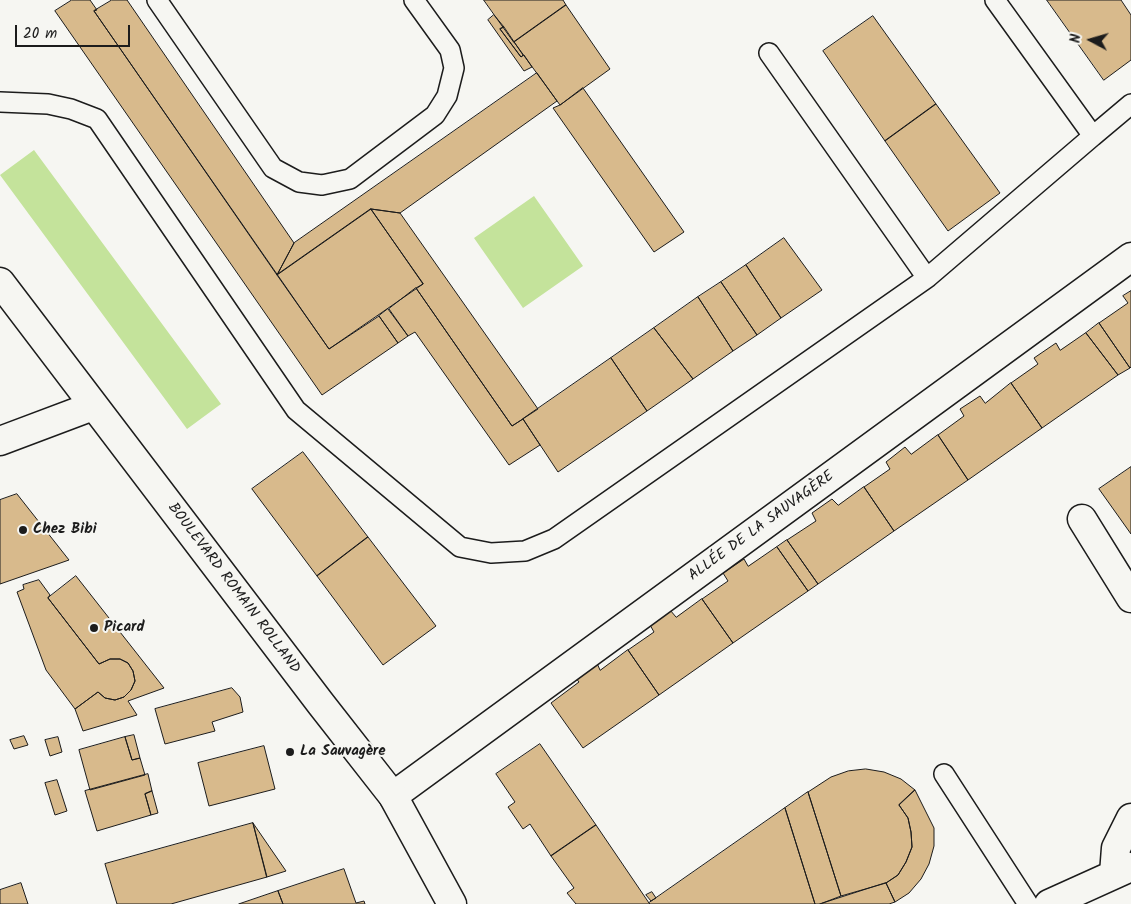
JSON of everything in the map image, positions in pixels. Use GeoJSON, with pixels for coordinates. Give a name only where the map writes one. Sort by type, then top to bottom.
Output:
{"type":"FeatureCollection","features":[{"type":"Feature","properties":{"kind":"street","name":"ALLÉE DE LA SAUVAGÈRE"},"geometry":{"type":"LineString","coordinates":[[393,796],[1131,257]]}},
{"type":"Feature","properties":{"kind":"street","name":"BOULEVARD ROMAIN ROLLAND"},"geometry":{"type":"LineString","coordinates":[[0,282],[320,704],[393,796],[452,904]]}},
{"type":"Feature","properties":{"kind":"street"},"geometry":{"type":"LineString","coordinates":[[0,440],[93,406]]}},
{"type":"Feature","properties":{"kind":"street"},"geometry":{"type":"LineString","coordinates":[[1082,519],[1131,598]]}},
{"type":"Feature","properties":{"kind":"street"},"geometry":{"type":"LineString","coordinates":[[1049,904],[1123,871],[1116,848],[1131,818]]}},
{"type":"Feature","properties":{"kind":"lane"},"geometry":{"type":"LineString","coordinates":[[157,0],[273,168],[299,182],[322,185],[350,179],[435,115],[447,96],[454,68],[450,50],[414,0]]}},
{"type":"Feature","properties":{"kind":"lane"},"geometry":{"type":"LineString","coordinates":[[995,0],[1093,136]]}},
{"type":"Feature","properties":{"kind":"lane"},"geometry":{"type":"LineString","coordinates":[[769,53],[927,278]]}},
{"type":"Feature","properties":{"kind":"lane"},"geometry":{"type":"LineString","coordinates":[[0,102],[48,104],[71,109],[97,119],[296,410],[460,547],[491,553],[525,551],[554,539],[927,278],[1131,104]]}},
{"type":"Feature","properties":{"kind":"lane"},"geometry":{"type":"LineString","coordinates":[[944,774],[1028,904]]}},
{"type":"Feature","properties":{"kind":"green space"},"geometry":{"type":"Polygon","coordinates":[[[34,150],[221,404],[187,429],[0,175],[34,150]]]}},
{"type":"Feature","properties":{"kind":"green space"},"geometry":{"type":"Polygon","coordinates":[[[534,196],[583,266],[523,308],[474,238],[534,196]]]}},
{"type":"Feature","properties":{"kind":"building"},"geometry":{"type":"Polygon","coordinates":[[[72,0],[90,0],[97,10],[94,11],[329,349],[379,316],[398,343],[322,395],[55,11],[72,0]]]}},
{"type":"Feature","properties":{"kind":"building"},"geometry":{"type":"Polygon","coordinates":[[[112,0],[127,0],[294,243],[277,275],[94,11],[112,0]]]}},
{"type":"Feature","properties":{"kind":"building"},"geometry":{"type":"Polygon","coordinates":[[[484,0],[563,0],[566,5],[514,42],[484,0]]]}},
{"type":"Feature","properties":{"kind":"building"},"geometry":{"type":"Polygon","coordinates":[[[1047,0],[1121,0],[1131,15],[1131,60],[1104,80],[1047,0]]]}},
{"type":"Feature","properties":{"kind":"building"},"geometry":{"type":"Polygon","coordinates":[[[566,5],[610,69],[560,105],[514,42],[566,5]]]}},
{"type":"Feature","properties":{"kind":"building"},"geometry":{"type":"Polygon","coordinates":[[[494,15],[504,27],[500,29],[521,57],[524,55],[532,67],[524,71],[488,20],[494,15]]]}},
{"type":"Feature","properties":{"kind":"building"},"geometry":{"type":"Polygon","coordinates":[[[873,16],[936,104],[885,141],[823,51],[873,16]]]}},
{"type":"Feature","properties":{"kind":"building"},"geometry":{"type":"Polygon","coordinates":[[[504,27],[523,55],[521,57],[500,29],[504,27]]]}},
{"type":"Feature","properties":{"kind":"building"},"geometry":{"type":"Polygon","coordinates":[[[537,73],[557,101],[400,213],[371,209],[277,275],[294,243],[537,73]]]}},
{"type":"Feature","properties":{"kind":"building"},"geometry":{"type":"Polygon","coordinates":[[[583,88],[684,232],[654,252],[553,108],[583,88]]]}},
{"type":"Feature","properties":{"kind":"building"},"geometry":{"type":"Polygon","coordinates":[[[936,104],[1000,193],[948,231],[885,141],[936,104]]]}},
{"type":"Feature","properties":{"kind":"building"},"geometry":{"type":"Polygon","coordinates":[[[371,209],[423,284],[329,349],[277,275],[371,209]]]}},
{"type":"Feature","properties":{"kind":"building"},"geometry":{"type":"Polygon","coordinates":[[[371,209],[400,213],[538,409],[512,426],[416,288],[423,284],[371,209]]]}},
{"type":"Feature","properties":{"kind":"building"},"geometry":{"type":"Polygon","coordinates":[[[784,238],[822,290],[781,318],[746,265],[784,238]]]}},
{"type":"Feature","properties":{"kind":"building"},"geometry":{"type":"Polygon","coordinates":[[[746,265],[781,318],[757,335],[721,282],[746,265]]]}},
{"type":"Feature","properties":{"kind":"building"},"geometry":{"type":"Polygon","coordinates":[[[721,282],[757,335],[733,351],[698,297],[721,282]]]}},
{"type":"Feature","properties":{"kind":"building"},"geometry":{"type":"Polygon","coordinates":[[[416,288],[512,426],[523,419],[540,445],[509,465],[415,332],[408,336],[389,309],[416,288]]]}},
{"type":"Feature","properties":{"kind":"building"},"geometry":{"type":"Polygon","coordinates":[[[1131,291],[1130,368],[1099,323],[1128,303],[1123,296],[1131,291]]]}},
{"type":"Feature","properties":{"kind":"building"},"geometry":{"type":"Polygon","coordinates":[[[698,297],[733,351],[693,379],[654,328],[698,297]]]}},
{"type":"Feature","properties":{"kind":"building"},"geometry":{"type":"Polygon","coordinates":[[[388,309],[408,336],[398,343],[379,316],[388,309]]]}},
{"type":"Feature","properties":{"kind":"building"},"geometry":{"type":"Polygon","coordinates":[[[1099,323],[1130,368],[1118,375],[1086,333],[1099,323]]]}},
{"type":"Feature","properties":{"kind":"building"},"geometry":{"type":"Polygon","coordinates":[[[654,328],[693,379],[647,411],[611,358],[654,328]]]}},
{"type":"Feature","properties":{"kind":"building"},"geometry":{"type":"Polygon","coordinates":[[[1086,333],[1118,375],[1042,428],[1011,383],[1038,364],[1034,358],[1056,343],[1060,350],[1086,333]]]}},
{"type":"Feature","properties":{"kind":"building"},"geometry":{"type":"Polygon","coordinates":[[[611,358],[647,411],[558,472],[523,419],[611,358]]]}},
{"type":"Feature","properties":{"kind":"building"},"geometry":{"type":"Polygon","coordinates":[[[1011,383],[1042,428],[968,480],[938,435],[964,416],[960,409],[980,396],[985,403],[1011,383]]]}},
{"type":"Feature","properties":{"kind":"building"},"geometry":{"type":"Polygon","coordinates":[[[938,435],[968,480],[894,531],[864,487],[890,469],[886,462],[905,447],[911,454],[938,435]]]}},
{"type":"Feature","properties":{"kind":"building"},"geometry":{"type":"Polygon","coordinates":[[[303,452],[368,537],[317,576],[252,489],[303,452]]]}},
{"type":"Feature","properties":{"kind":"building"},"geometry":{"type":"Polygon","coordinates":[[[1131,467],[1131,534],[1099,489],[1131,467]]]}},
{"type":"Feature","properties":{"kind":"building"},"geometry":{"type":"Polygon","coordinates":[[[864,487],[894,531],[818,584],[787,540],[816,521],[812,513],[832,499],[838,505],[864,487]]]}},
{"type":"Feature","properties":{"kind":"building","name":"Chez Bibi"},"geometry":{"type":"Polygon","coordinates":[[[17,494],[69,560],[0,584],[0,500],[17,494]]]}},
{"type":"Feature","properties":{"kind":"building"},"geometry":{"type":"Polygon","coordinates":[[[368,537],[436,626],[383,665],[317,576],[368,537]]]}},
{"type":"Feature","properties":{"kind":"building"},"geometry":{"type":"Polygon","coordinates":[[[787,540],[818,584],[808,591],[777,547],[787,540]]]}},
{"type":"Feature","properties":{"kind":"building"},"geometry":{"type":"Polygon","coordinates":[[[777,547],[808,591],[733,643],[702,599],[728,581],[723,573],[744,559],[748,566],[777,547]]]}},
{"type":"Feature","properties":{"kind":"building","name":"Picard"},"geometry":{"type":"Polygon","coordinates":[[[76,576],[164,688],[128,701],[137,715],[83,731],[75,709],[98,692],[105,698],[115,700],[124,697],[131,690],[135,681],[133,671],[128,663],[120,659],[110,659],[99,664],[48,598],[76,576]]]}},
{"type":"Feature","properties":{"kind":"building"},"geometry":{"type":"Polygon","coordinates":[[[39,580],[50,595],[48,598],[99,664],[110,659],[120,659],[128,663],[133,671],[135,681],[131,690],[124,697],[115,700],[105,698],[98,692],[75,709],[46,670],[17,592],[24,589],[23,585],[39,580]]]}},
{"type":"Feature","properties":{"kind":"building"},"geometry":{"type":"Polygon","coordinates":[[[702,599],[733,643],[659,695],[628,650],[654,632],[650,625],[670,610],[676,617],[702,599]]]}},
{"type":"Feature","properties":{"kind":"building"},"geometry":{"type":"Polygon","coordinates":[[[628,650],[659,695],[583,748],[551,703],[579,682],[575,677],[596,661],[600,670],[628,650]]]}},
{"type":"Feature","properties":{"kind":"building"},"geometry":{"type":"Polygon","coordinates":[[[232,688],[240,697],[243,712],[212,722],[215,731],[165,744],[155,709],[232,688]]]}},
{"type":"Feature","properties":{"kind":"building"},"geometry":{"type":"Polygon","coordinates":[[[134,735],[140,758],[132,760],[125,737],[134,735]]]}},
{"type":"Feature","properties":{"kind":"building"},"geometry":{"type":"Polygon","coordinates":[[[24,736],[28,745],[14,749],[10,740],[24,736]]]}},
{"type":"Feature","properties":{"kind":"building"},"geometry":{"type":"Polygon","coordinates":[[[58,737],[62,752],[50,756],[45,740],[58,737]]]}},
{"type":"Feature","properties":{"kind":"building"},"geometry":{"type":"Polygon","coordinates":[[[125,737],[132,760],[140,758],[145,775],[90,790],[79,750],[125,737]]]}},
{"type":"Feature","properties":{"kind":"building"},"geometry":{"type":"Polygon","coordinates":[[[540,744],[596,825],[551,856],[530,824],[523,829],[508,807],[515,802],[496,774],[540,744]]]}},
{"type":"Feature","properties":{"kind":"building"},"geometry":{"type":"Polygon","coordinates":[[[264,746],[275,789],[209,806],[198,763],[264,746]]]}},
{"type":"Feature","properties":{"kind":"building"},"geometry":{"type":"Polygon","coordinates":[[[866,769],[884,772],[901,779],[915,790],[899,805],[908,818],[912,847],[898,875],[886,883],[841,896],[808,792],[831,777],[848,771],[866,769]]]}},
{"type":"Feature","properties":{"kind":"building"},"geometry":{"type":"Polygon","coordinates":[[[148,774],[152,791],[145,794],[151,815],[97,831],[85,791],[148,774]]]}},
{"type":"Feature","properties":{"kind":"building"},"geometry":{"type":"Polygon","coordinates":[[[57,780],[67,811],[55,815],[45,783],[57,780]]]}},
{"type":"Feature","properties":{"kind":"building"},"geometry":{"type":"Polygon","coordinates":[[[915,790],[934,828],[934,846],[929,864],[921,879],[909,893],[895,902],[886,883],[898,875],[912,847],[908,818],[899,805],[915,790]]]}},
{"type":"Feature","properties":{"kind":"building"},"geometry":{"type":"Polygon","coordinates":[[[152,791],[158,813],[151,815],[145,794],[152,791]]]}},
{"type":"Feature","properties":{"kind":"building"},"geometry":{"type":"Polygon","coordinates":[[[808,792],[841,896],[820,904],[815,904],[785,808],[808,792]]]}},
{"type":"Feature","properties":{"kind":"building"},"geometry":{"type":"Polygon","coordinates":[[[785,808],[815,904],[649,903],[785,808]]]}},
{"type":"Feature","properties":{"kind":"building"},"geometry":{"type":"Polygon","coordinates":[[[253,823],[286,871],[267,877],[253,823]]]}},
{"type":"Feature","properties":{"kind":"building"},"geometry":{"type":"Polygon","coordinates":[[[253,823],[267,877],[171,904],[117,904],[105,864],[253,823]]]}},
{"type":"Feature","properties":{"kind":"building"},"geometry":{"type":"Polygon","coordinates":[[[596,825],[650,904],[576,904],[567,893],[574,888],[551,856],[596,825]]]}},
{"type":"Feature","properties":{"kind":"building"},"geometry":{"type":"Polygon","coordinates":[[[344,869],[356,903],[364,901],[365,904],[283,904],[278,891],[344,869]]]}},
{"type":"Feature","properties":{"kind":"building"},"geometry":{"type":"Polygon","coordinates":[[[21,883],[28,904],[0,904],[0,890],[21,883]]]}},
{"type":"Feature","properties":{"kind":"building"},"geometry":{"type":"Polygon","coordinates":[[[886,883],[895,902],[889,904],[820,904],[886,883]]]}},
{"type":"Feature","properties":{"kind":"building"},"geometry":{"type":"Polygon","coordinates":[[[278,891],[283,904],[239,904],[278,891]]]}},
{"type":"Feature","properties":{"kind":"building"},"geometry":{"type":"Polygon","coordinates":[[[652,892],[656,898],[651,901],[646,895],[652,892]]]}},
{"type":"Feature","properties":{"kind":"place","name":"Chez Bibi"},"geometry":{"type":"Point","coordinates":[23,530]}},
{"type":"Feature","properties":{"kind":"place","name":"Picard"},"geometry":{"type":"Point","coordinates":[94,628]}},
{"type":"Feature","properties":{"kind":"place","name":"La Sauvagère"},"geometry":{"type":"Point","coordinates":[290,752]}}]}
